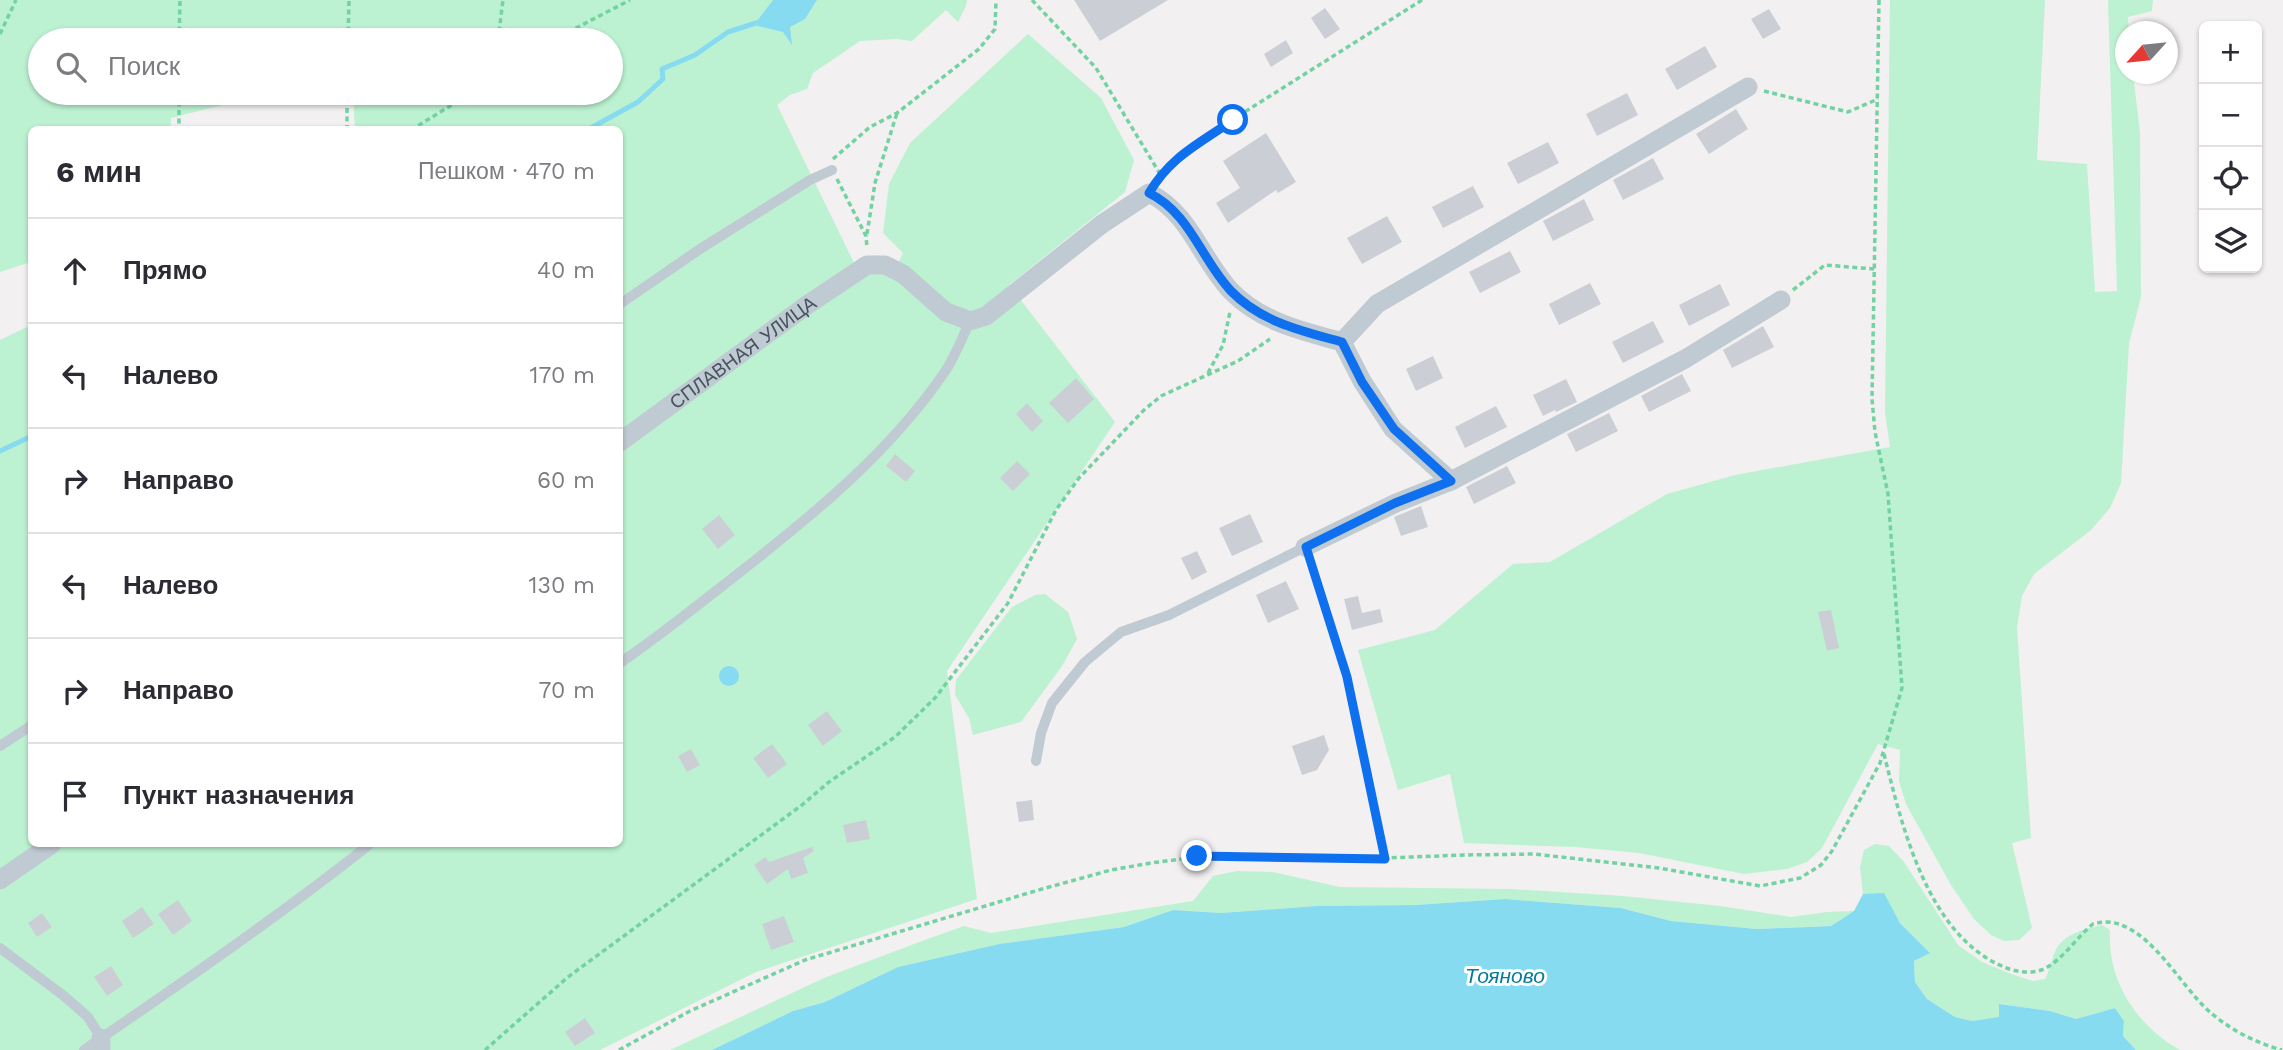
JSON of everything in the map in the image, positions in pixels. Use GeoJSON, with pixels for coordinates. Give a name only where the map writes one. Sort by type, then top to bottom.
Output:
{"type":"FeatureCollection","features":[{"type":"Feature","properties":{"kind":"street"},"geometry":{"type":"LineString","coordinates":[[1342,342],[1377,304],[1748,87]]}},
{"type":"Feature","properties":{"kind":"street"},"geometry":{"type":"LineString","coordinates":[[867,265],[885,265],[902,274],[946,313],[970,321],[986,316],[1102,225],[1149,193],[1166,201],[1183,220],[1231,290],[1261,315],[1288,327],[1342,342],[1362,382],[1394,429],[1451,481]]}},
{"type":"Feature","properties":{"kind":"street","name":"СПЛАВНАЯ УЛИЦА"},"geometry":{"type":"LineString","coordinates":[[623,440],[807,305],[867,265]]}},
{"type":"Feature","properties":{"kind":"street"},"geometry":{"type":"LineString","coordinates":[[1306,547],[1395,503],[1451,481],[1685,359],[1781,300]]}},
{"type":"Feature","properties":{"kind":"street"},"geometry":{"type":"LineString","coordinates":[[0,880],[48,847]]}},
{"type":"Feature","properties":{"kind":"lane"},"geometry":{"type":"LineString","coordinates":[[623,302],[711,242],[810,180],[832,170]]}},
{"type":"Feature","properties":{"kind":"lane"},"geometry":{"type":"LineString","coordinates":[[623,661],[667,630],[777,543],[857,474],[912,416],[946,371],[970,321]]}},
{"type":"Feature","properties":{"kind":"lane"},"geometry":{"type":"LineString","coordinates":[[1036,761],[1041,733],[1052,703],[1085,662],[1121,632],[1169,615],[1306,547]]}},
{"type":"Feature","properties":{"kind":"lane"},"geometry":{"type":"LineString","coordinates":[[0,746],[28,728]]}},
{"type":"Feature","properties":{"kind":"lane"},"geometry":{"type":"LineString","coordinates":[[84,1050],[101,1044],[366,847]]}},
{"type":"Feature","properties":{"kind":"lane"},"geometry":{"type":"LineString","coordinates":[[0,947],[88,1017],[101,1044]]}},
{"type":"Feature","properties":{"kind":"path"},"geometry":{"type":"LineString","coordinates":[[0,33],[16,0]]}},
{"type":"Feature","properties":{"kind":"path"},"geometry":{"type":"LineString","coordinates":[[179,28],[180,0]]}},
{"type":"Feature","properties":{"kind":"path"},"geometry":{"type":"LineString","coordinates":[[348,28],[349,0]]}},
{"type":"Feature","properties":{"kind":"path"},"geometry":{"type":"LineString","coordinates":[[500,28],[503,0]]}},
{"type":"Feature","properties":{"kind":"path"},"geometry":{"type":"LineString","coordinates":[[576,28],[630,0]]}},
{"type":"Feature","properties":{"kind":"path"},"geometry":{"type":"LineString","coordinates":[[866,236],[832,170],[833,158],[848,143],[870,127],[897,113],[979,49],[995,29],[996,0]]}},
{"type":"Feature","properties":{"kind":"path"},"geometry":{"type":"LineString","coordinates":[[1032,0],[1096,68],[1160,174]]}},
{"type":"Feature","properties":{"kind":"path"},"geometry":{"type":"LineString","coordinates":[[1149,193],[1160,174],[1174,159],[1251,107],[1422,0]]}},
{"type":"Feature","properties":{"kind":"path"},"geometry":{"type":"LineString","coordinates":[[619,1050],[690,1011],[805,960],[855,943],[1111,870],[1197,856],[1385,859],[1534,855],[1659,868],[1760,886],[1800,878],[1821,866],[1880,762],[1902,688],[1888,494],[1875,432],[1872,400],[1880,0]]}},
{"type":"Feature","properties":{"kind":"path"},"geometry":{"type":"LineString","coordinates":[[1748,87],[1848,112],[1878,99]]}},
{"type":"Feature","properties":{"kind":"path"},"geometry":{"type":"LineString","coordinates":[[179,105],[179,126]]}},
{"type":"Feature","properties":{"kind":"path"},"geometry":{"type":"LineString","coordinates":[[347,105],[347,126]]}},
{"type":"Feature","properties":{"kind":"path"},"geometry":{"type":"LineString","coordinates":[[418,126],[452,105]]}},
{"type":"Feature","properties":{"kind":"path"},"geometry":{"type":"LineString","coordinates":[[867,265],[866,236],[875,183],[897,113]]}},
{"type":"Feature","properties":{"kind":"path"},"geometry":{"type":"LineString","coordinates":[[1781,300],[1825,265],[1874,269]]}},
{"type":"Feature","properties":{"kind":"path"},"geometry":{"type":"LineString","coordinates":[[1208,375],[1223,345],[1230,313],[1231,290]]}},
{"type":"Feature","properties":{"kind":"path"},"geometry":{"type":"LineString","coordinates":[[485,1050],[568,977],[802,805],[828,782],[895,737],[935,698],[1008,603],[1056,510],[1079,478],[1144,410],[1161,396],[1238,361],[1288,327]]}},
{"type":"Feature","properties":{"kind":"path"},"geometry":{"type":"LineString","coordinates":[[1306,547],[1347,677],[1385,859]]}},
{"type":"Feature","properties":{"kind":"path"},"geometry":{"type":"LineString","coordinates":[[1883,751],[1902,827],[1916,863],[1945,917],[1975,951],[2010,970],[2035,971],[2046,968],[2093,924],[2121,923],[2143,937],[2195,998],[2219,1019],[2257,1042],[2282,1050]]}},
{"type":"Feature","properties":{"kind":"green space"},"geometry":{"type":"Polygon","coordinates":[[[0,0],[967,0],[958,22],[946,10],[912,41],[860,41],[813,73],[807,89],[790,95],[777,105],[859,273],[892,275],[903,253],[883,233],[889,184],[910,143],[1028,34],[1101,98],[1134,160],[1125,192],[1009,285],[1115,422],[947,671],[977,899],[756,972],[600,1050],[0,1050],[0,340],[28,326],[28,847],[623,847],[623,126],[355,126],[354,105],[623,105],[623,28],[28,28],[28,105],[222,105],[171,118],[171,126],[28,126],[28,263],[0,272],[0,0]]]}},
{"type":"Feature","properties":{"kind":"green space"},"geometry":{"type":"Polygon","coordinates":[[[1890,0],[2045,0],[2037,160],[2087,164],[2095,292],[2117,291],[2108,0],[2153,0],[2152,11],[2128,17],[2128,21],[2115,21],[2115,84],[2134,84],[2140,132],[2141,297],[2129,343],[2121,483],[2110,508],[2091,530],[2034,574],[2022,596],[2017,627],[2031,838],[2012,843],[2032,928],[2019,940],[2004,941],[1991,935],[1974,919],[1951,885],[1906,804],[1899,781],[1900,750],[1878,744],[1822,848],[1807,862],[1787,869],[1744,874],[1639,853],[1575,847],[1464,843],[1450,774],[1398,790],[1358,650],[1435,630],[1513,564],[1550,562],[1667,494],[1735,475],[1890,447],[1885,412],[1890,0]]]}},
{"type":"Feature","properties":{"kind":"green space"},"geometry":{"type":"Polygon","coordinates":[[[1045,594],[1068,612],[1077,639],[1062,666],[1021,722],[973,735],[969,718],[955,695],[956,680],[1012,607],[1035,595],[1045,594]]]}},
{"type":"Feature","properties":{"kind":"green space"},"geometry":{"type":"Polygon","coordinates":[[[1875,844],[1889,846],[1904,862],[1958,945],[1982,962],[2014,975],[2033,981],[2045,979],[2058,946],[2068,937],[2102,925],[2110,930],[2114,967],[2128,1000],[2151,1028],[2180,1050],[2136,1050],[2123,1036],[2124,1021],[2115,1008],[2076,1019],[2050,1011],[2000,1004],[2000,1017],[1972,1021],[1955,1017],[1927,999],[1915,982],[1914,961],[1929,952],[1900,923],[1884,894],[1863,894],[1860,867],[1864,850],[1875,844]]]}},
{"type":"Feature","properties":{"kind":"green space"},"geometry":{"type":"Polygon","coordinates":[[[1237,871],[1273,872],[1340,887],[1510,889],[1623,896],[1720,906],[1791,917],[1854,911],[1831,926],[1757,929],[1671,921],[1621,908],[1505,899],[1415,905],[1316,906],[1221,913],[1173,910],[1124,927],[999,944],[898,967],[825,1002],[793,1011],[712,1050],[670,1050],[824,978],[964,926],[991,933],[1193,901],[1213,876],[1237,871]]]}},
{"type":"Feature","properties":{"kind":"water"},"geometry":{"type":"Polygon","coordinates":[[[773,0],[817,0],[805,19],[790,27],[792,45],[783,32],[754,25],[773,0]]]}},
{"type":"Feature","properties":{"kind":"water"},"geometry":{"type":"Polygon","coordinates":[[[729,666],[736,669],[739,676],[736,683],[729,686],[722,683],[719,676],[722,669],[729,666]]]}},
{"type":"Feature","properties":{"kind":"water","name":"Тояново"},"geometry":{"type":"Polygon","coordinates":[[[1884,893],[1900,923],[1930,953],[1914,961],[1915,982],[1927,999],[1955,1017],[1972,1021],[1999,1017],[1999,1004],[2050,1011],[2076,1019],[2115,1008],[2124,1021],[2123,1036],[2136,1050],[712,1050],[793,1011],[825,1002],[898,967],[999,944],[1124,927],[1173,910],[1221,913],[1316,906],[1415,905],[1505,899],[1621,908],[1671,921],[1757,929],[1831,926],[1854,911],[1863,894],[1884,893]]]}},
{"type":"Feature","properties":{"kind":"building"},"geometry":{"type":"Polygon","coordinates":[[[1074,0],[1168,0],[1100,41],[1074,0]]]}},
{"type":"Feature","properties":{"kind":"building"},"geometry":{"type":"Polygon","coordinates":[[[1325,8],[1340,29],[1325,39],[1311,18],[1325,8]]]}},
{"type":"Feature","properties":{"kind":"building"},"geometry":{"type":"Polygon","coordinates":[[[1769,9],[1781,29],[1763,39],[1751,19],[1769,9]]]}},
{"type":"Feature","properties":{"kind":"building"},"geometry":{"type":"Polygon","coordinates":[[[1286,40],[1293,53],[1271,67],[1264,54],[1286,40]]]}},
{"type":"Feature","properties":{"kind":"building"},"geometry":{"type":"Polygon","coordinates":[[[1705,46],[1717,67],[1677,90],[1665,69],[1705,46]]]}},
{"type":"Feature","properties":{"kind":"building"},"geometry":{"type":"Polygon","coordinates":[[[1627,93],[1638,115],[1597,136],[1586,114],[1627,93]]]}},
{"type":"Feature","properties":{"kind":"building"},"geometry":{"type":"Polygon","coordinates":[[[1736,109],[1748,129],[1709,154],[1696,134],[1736,109]]]}},
{"type":"Feature","properties":{"kind":"building"},"geometry":{"type":"Polygon","coordinates":[[[1266,133],[1296,182],[1278,193],[1276,190],[1228,223],[1216,203],[1240,188],[1223,161],[1266,133]]]}},
{"type":"Feature","properties":{"kind":"building"},"geometry":{"type":"Polygon","coordinates":[[[1548,142],[1559,163],[1518,184],[1507,163],[1548,142]]]}},
{"type":"Feature","properties":{"kind":"building"},"geometry":{"type":"Polygon","coordinates":[[[1653,158],[1664,179],[1623,200],[1613,180],[1653,158]]]}},
{"type":"Feature","properties":{"kind":"building"},"geometry":{"type":"Polygon","coordinates":[[[1473,186],[1484,207],[1443,228],[1432,207],[1473,186]]]}},
{"type":"Feature","properties":{"kind":"building"},"geometry":{"type":"Polygon","coordinates":[[[1584,199],[1594,220],[1553,241],[1543,221],[1584,199]]]}},
{"type":"Feature","properties":{"kind":"building"},"geometry":{"type":"Polygon","coordinates":[[[1387,216],[1402,242],[1362,264],[1347,238],[1387,216]]]}},
{"type":"Feature","properties":{"kind":"building"},"geometry":{"type":"Polygon","coordinates":[[[1510,251],[1521,272],[1480,293],[1469,272],[1510,251]]]}},
{"type":"Feature","properties":{"kind":"building"},"geometry":{"type":"Polygon","coordinates":[[[1590,283],[1601,304],[1559,325],[1549,304],[1590,283]]]}},
{"type":"Feature","properties":{"kind":"building"},"geometry":{"type":"Polygon","coordinates":[[[1720,284],[1730,305],[1689,326],[1679,305],[1720,284]]]}},
{"type":"Feature","properties":{"kind":"building"},"geometry":{"type":"Polygon","coordinates":[[[1653,321],[1664,342],[1623,363],[1612,342],[1653,321]]]}},
{"type":"Feature","properties":{"kind":"building"},"geometry":{"type":"Polygon","coordinates":[[[1763,326],[1774,347],[1732,368],[1723,350],[1763,326]]]}},
{"type":"Feature","properties":{"kind":"building"},"geometry":{"type":"Polygon","coordinates":[[[1433,356],[1443,378],[1416,391],[1406,369],[1433,356]]]}},
{"type":"Feature","properties":{"kind":"building"},"geometry":{"type":"Polygon","coordinates":[[[1682,374],[1691,391],[1649,412],[1641,396],[1682,374]]]}},
{"type":"Feature","properties":{"kind":"building"},"geometry":{"type":"Polygon","coordinates":[[[1076,378],[1094,399],[1068,423],[1049,403],[1076,378]]]}},
{"type":"Feature","properties":{"kind":"building"},"geometry":{"type":"Polygon","coordinates":[[[1566,379],[1577,402],[1543,416],[1533,395],[1566,379]]]}},
{"type":"Feature","properties":{"kind":"building"},"geometry":{"type":"Polygon","coordinates":[[[1027,403],[1043,421],[1032,432],[1016,414],[1027,403]]]}},
{"type":"Feature","properties":{"kind":"building"},"geometry":{"type":"Polygon","coordinates":[[[1496,406],[1507,427],[1465,448],[1455,427],[1496,406]]]}},
{"type":"Feature","properties":{"kind":"building"},"geometry":{"type":"Polygon","coordinates":[[[1609,413],[1618,431],[1576,452],[1567,434],[1609,413]]]}},
{"type":"Feature","properties":{"kind":"building"},"geometry":{"type":"Polygon","coordinates":[[[895,454],[915,471],[906,482],[886,466],[895,454]]]}},
{"type":"Feature","properties":{"kind":"building"},"geometry":{"type":"Polygon","coordinates":[[[1017,461],[1030,474],[1013,491],[1000,478],[1017,461]]]}},
{"type":"Feature","properties":{"kind":"building"},"geometry":{"type":"Polygon","coordinates":[[[1507,466],[1516,483],[1474,504],[1466,487],[1507,466]]]}},
{"type":"Feature","properties":{"kind":"building"},"geometry":{"type":"Polygon","coordinates":[[[1421,506],[1428,527],[1401,536],[1394,517],[1421,506]]]}},
{"type":"Feature","properties":{"kind":"building"},"geometry":{"type":"Polygon","coordinates":[[[1250,514],[1263,542],[1232,556],[1219,528],[1250,514]]]}},
{"type":"Feature","properties":{"kind":"building"},"geometry":{"type":"Polygon","coordinates":[[[719,515],[735,535],[718,549],[702,529],[719,515]]]}},
{"type":"Feature","properties":{"kind":"building"},"geometry":{"type":"Polygon","coordinates":[[[1197,551],[1207,572],[1192,580],[1181,558],[1197,551]]]}},
{"type":"Feature","properties":{"kind":"building"},"geometry":{"type":"Polygon","coordinates":[[[1286,581],[1299,609],[1268,623],[1256,595],[1286,581]]]}},
{"type":"Feature","properties":{"kind":"building"},"geometry":{"type":"Polygon","coordinates":[[[1358,596],[1362,613],[1380,609],[1383,622],[1352,630],[1344,599],[1358,596]]]}},
{"type":"Feature","properties":{"kind":"building"},"geometry":{"type":"Polygon","coordinates":[[[1831,610],[1839,648],[1827,651],[1818,612],[1831,610]]]}},
{"type":"Feature","properties":{"kind":"building"},"geometry":{"type":"Polygon","coordinates":[[[827,711],[842,731],[823,746],[808,725],[827,711]]]}},
{"type":"Feature","properties":{"kind":"building"},"geometry":{"type":"Polygon","coordinates":[[[1324,735],[1329,750],[1317,770],[1302,775],[1292,746],[1324,735]]]}},
{"type":"Feature","properties":{"kind":"building"},"geometry":{"type":"Polygon","coordinates":[[[772,744],[787,764],[768,778],[753,758],[772,744]]]}},
{"type":"Feature","properties":{"kind":"building"},"geometry":{"type":"Polygon","coordinates":[[[691,749],[700,765],[687,772],[678,756],[691,749]]]}},
{"type":"Feature","properties":{"kind":"building"},"geometry":{"type":"Polygon","coordinates":[[[1032,800],[1034,820],[1019,822],[1016,802],[1032,800]]]}},
{"type":"Feature","properties":{"kind":"building"},"geometry":{"type":"Polygon","coordinates":[[[866,820],[870,839],[847,843],[843,825],[866,820]]]}},
{"type":"Feature","properties":{"kind":"building"},"geometry":{"type":"Polygon","coordinates":[[[812,847],[814,851],[803,858],[808,873],[791,879],[788,869],[767,884],[754,865],[765,857],[769,862],[812,847]]]}},
{"type":"Feature","properties":{"kind":"building"},"geometry":{"type":"Polygon","coordinates":[[[178,900],[192,921],[173,935],[158,914],[178,900]]]}},
{"type":"Feature","properties":{"kind":"building"},"geometry":{"type":"Polygon","coordinates":[[[142,907],[154,924],[133,938],[122,921],[142,907]]]}},
{"type":"Feature","properties":{"kind":"building"},"geometry":{"type":"Polygon","coordinates":[[[42,913],[52,927],[37,937],[28,923],[42,913]]]}},
{"type":"Feature","properties":{"kind":"building"},"geometry":{"type":"Polygon","coordinates":[[[784,916],[794,942],[771,950],[762,924],[784,916]]]}},
{"type":"Feature","properties":{"kind":"building"},"geometry":{"type":"Polygon","coordinates":[[[111,966],[123,985],[107,996],[94,977],[111,966]]]}},
{"type":"Feature","properties":{"kind":"building"},"geometry":{"type":"Polygon","coordinates":[[[585,1018],[595,1033],[575,1046],[565,1032],[585,1018]]]}},
{"type":"Feature","properties":{"kind":"waterway"},"geometry":{"type":"LineString","coordinates":[[594,126],[638,102],[663,79],[662,69],[695,55],[728,32],[759,22]]}},
{"type":"Feature","properties":{"kind":"waterway"},"geometry":{"type":"LineString","coordinates":[[0,451],[28,438]]}},
{"type":"Feature","properties":{"kind":"route"},"geometry":{"type":"LineString","coordinates":[[1197,856],[1385,859],[1347,677],[1306,547],[1395,503],[1451,481],[1394,429],[1362,382],[1342,342],[1288,327],[1261,315],[1231,290],[1183,220],[1166,201],[1149,193],[1160,174],[1174,159],[1233,120]]}}]}
